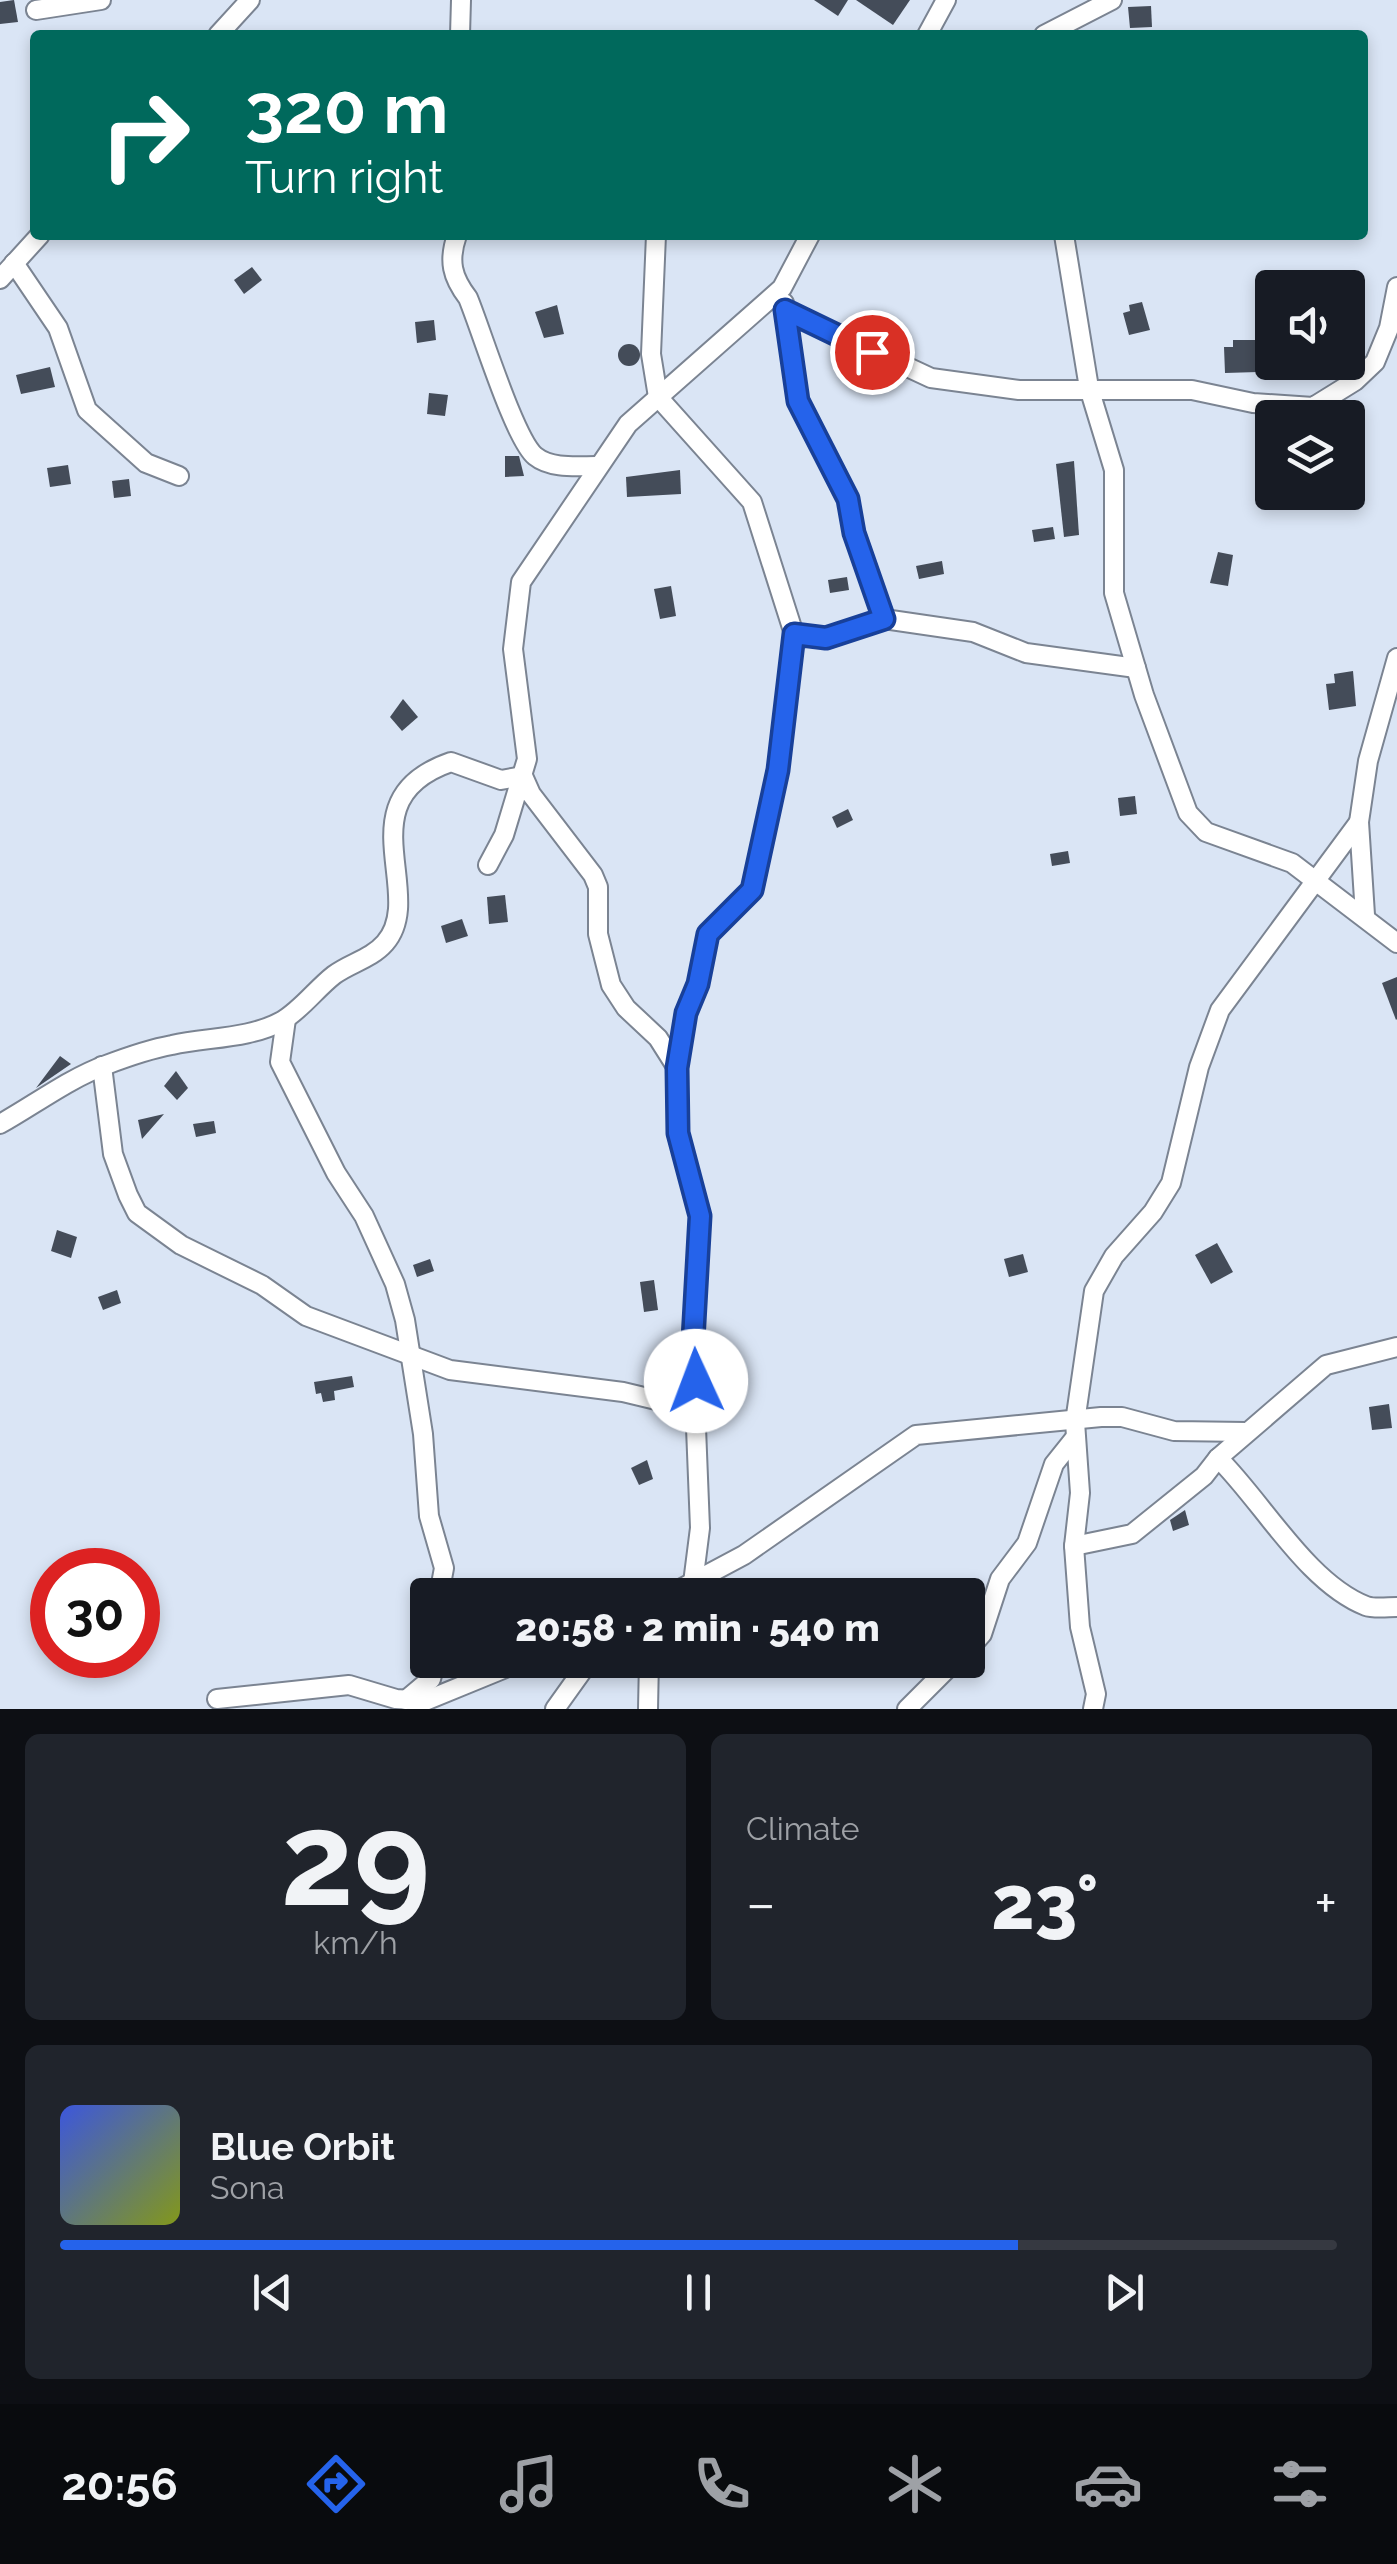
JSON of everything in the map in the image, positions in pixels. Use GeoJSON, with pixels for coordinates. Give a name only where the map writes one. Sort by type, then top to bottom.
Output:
{"type":"FeatureCollection","features":[{"type":"Feature","properties":{"kind":"street"},"geometry":{"type":"LineString","coordinates":[[36,10],[101,0]]}},
{"type":"Feature","properties":{"kind":"street"},"geometry":{"type":"LineString","coordinates":[[460,30],[461,0]]}},
{"type":"Feature","properties":{"kind":"street"},"geometry":{"type":"LineString","coordinates":[[929,30],[946,0]]}},
{"type":"Feature","properties":{"kind":"street"},"geometry":{"type":"LineString","coordinates":[[1056,30],[1112,0]]}},
{"type":"Feature","properties":{"kind":"street"},"geometry":{"type":"LineString","coordinates":[[222,30],[243,4]]}},
{"type":"Feature","properties":{"kind":"street"},"geometry":{"type":"LineString","coordinates":[[0,279],[35,240]]}},
{"type":"Feature","properties":{"kind":"street"},"geometry":{"type":"LineString","coordinates":[[456,240],[451,265],[454,280],[468,298],[518,430],[536,456],[564,466],[596,466]]}},
{"type":"Feature","properties":{"kind":"street"},"geometry":{"type":"LineString","coordinates":[[656,240],[651,354],[658,397],[752,502],[794,634],[778,770],[752,890],[708,934],[698,984],[686,1013],[677,1068],[678,1133],[700,1216],[693,1352],[700,1528],[693,1578]]}},
{"type":"Feature","properties":{"kind":"street"},"geometry":{"type":"LineString","coordinates":[[488,865],[504,835],[527,759],[513,649],[521,582],[628,424],[782,288],[807,240]]}},
{"type":"Feature","properties":{"kind":"street"},"geometry":{"type":"LineString","coordinates":[[1065,240],[1089,388],[1114,470],[1114,593],[1188,814],[1206,832],[1292,863],[1397,943]]}},
{"type":"Feature","properties":{"kind":"street"},"geometry":{"type":"LineString","coordinates":[[14,263],[58,328],[87,410],[146,463],[179,476]]}},
{"type":"Feature","properties":{"kind":"street"},"geometry":{"type":"LineString","coordinates":[[785,310],[931,378],[1020,390],[1192,390],[1253,402],[1313,407],[1354,382],[1376,362],[1389,328],[1397,287]]}},
{"type":"Feature","properties":{"kind":"street"},"geometry":{"type":"LineString","coordinates":[[782,288],[798,401],[848,499],[854,533],[884,619]]}},
{"type":"Feature","properties":{"kind":"street"},"geometry":{"type":"LineString","coordinates":[[794,634],[826,638],[884,619],[973,632],[1026,652],[1136,668]]}},
{"type":"Feature","properties":{"kind":"street"},"geometry":{"type":"LineString","coordinates":[[1364,915],[1358,822],[1368,760],[1397,658]]}},
{"type":"Feature","properties":{"kind":"street"},"geometry":{"type":"LineString","coordinates":[[0,1124],[102,1066],[169,1045],[247,1034],[286,1018],[334,974],[378,951],[395,927],[398,913],[391,838],[402,799],[420,780],[451,762],[501,780],[523,776]]}},
{"type":"Feature","properties":{"kind":"street"},"geometry":{"type":"LineString","coordinates":[[523,776],[531,794],[593,875],[598,887],[598,934],[612,985],[626,1008],[658,1038],[677,1068]]}},
{"type":"Feature","properties":{"kind":"street"},"geometry":{"type":"LineString","coordinates":[[1092,1709],[1094,1682],[1083,1650],[1074,1546],[1080,1493],[1074,1430],[1094,1291],[1114,1256],[1154,1212],[1170,1183],[1199,1068],[1220,1010],[1358,822]]}},
{"type":"Feature","properties":{"kind":"street"},"geometry":{"type":"LineString","coordinates":[[286,1018],[280,1062],[336,1172],[364,1216],[395,1284],[423,1434],[429,1516],[444,1568],[442,1578]]}},
{"type":"Feature","properties":{"kind":"street"},"geometry":{"type":"LineString","coordinates":[[102,1066],[113,1154],[137,1213],[181,1245],[262,1284],[306,1316],[469,1375],[623,1392],[698,1410]]}},
{"type":"Feature","properties":{"kind":"street"},"geometry":{"type":"LineString","coordinates":[[1074,1546],[1132,1534],[1204,1476],[1246,1432],[1288,1402],[1326,1365],[1397,1347]]}},
{"type":"Feature","properties":{"kind":"street"},"geometry":{"type":"LineString","coordinates":[[701,1578],[744,1555],[916,1435],[1074,1430],[1122,1417],[1174,1431],[1246,1432]]}},
{"type":"Feature","properties":{"kind":"street"},"geometry":{"type":"LineString","coordinates":[[985,1625],[1000,1579],[1028,1543],[1054,1464],[1074,1430]]}},
{"type":"Feature","properties":{"kind":"street"},"geometry":{"type":"LineString","coordinates":[[1218,1458],[1289,1543],[1322,1575],[1367,1606],[1397,1607]]}},
{"type":"Feature","properties":{"kind":"street"},"geometry":{"type":"LineString","coordinates":[[406,1700],[432,1678]]}},
{"type":"Feature","properties":{"kind":"street"},"geometry":{"type":"LineString","coordinates":[[217,1700],[348,1685],[425,1701],[481,1678]]}},
{"type":"Feature","properties":{"kind":"street"},"geometry":{"type":"LineString","coordinates":[[555,1709],[577,1678]]}},
{"type":"Feature","properties":{"kind":"street"},"geometry":{"type":"LineString","coordinates":[[648,1709],[649,1678]]}},
{"type":"Feature","properties":{"kind":"street"},"geometry":{"type":"LineString","coordinates":[[907,1709],[938,1678]]}},
{"type":"Feature","properties":{"kind":"building"},"geometry":{"type":"Polygon","coordinates":[[[14,0],[18,22],[0,24],[0,2],[14,0]]]}},
{"type":"Feature","properties":{"kind":"building"},"geometry":{"type":"Polygon","coordinates":[[[814,0],[848,0],[838,16],[814,0]]]}},
{"type":"Feature","properties":{"kind":"building"},"geometry":{"type":"Polygon","coordinates":[[[856,0],[910,0],[893,25],[856,0]]]}},
{"type":"Feature","properties":{"kind":"building"},"geometry":{"type":"Polygon","coordinates":[[[1151,6],[1152,27],[1130,28],[1128,7],[1151,6]]]}},
{"type":"Feature","properties":{"kind":"building"},"geometry":{"type":"Polygon","coordinates":[[[252,267],[262,280],[244,294],[234,280],[252,267]]]}},
{"type":"Feature","properties":{"kind":"building"},"geometry":{"type":"Polygon","coordinates":[[[1142,302],[1150,330],[1129,335],[1123,313],[1130,311],[1129,305],[1142,302]]]}},
{"type":"Feature","properties":{"kind":"building"},"geometry":{"type":"Polygon","coordinates":[[[557,305],[564,334],[544,338],[535,312],[557,305]]]}},
{"type":"Feature","properties":{"kind":"building"},"geometry":{"type":"Polygon","coordinates":[[[434,320],[436,340],[417,343],[415,322],[434,320]]]}},
{"type":"Feature","properties":{"kind":"building"},"geometry":{"type":"Polygon","coordinates":[[[1233,340],[1255,340],[1255,372],[1225,373],[1224,347],[1233,347],[1233,340]]]}},
{"type":"Feature","properties":{"kind":"building"},"geometry":{"type":"Polygon","coordinates":[[[629,344],[637,347],[637,363],[629,366],[621,363],[618,355],[621,347],[629,344]]]}},
{"type":"Feature","properties":{"kind":"building"},"geometry":{"type":"Polygon","coordinates":[[[50,367],[55,387],[21,394],[16,375],[50,367]]]}},
{"type":"Feature","properties":{"kind":"building"},"geometry":{"type":"Polygon","coordinates":[[[429,393],[448,395],[445,416],[427,414],[429,393]]]}},
{"type":"Feature","properties":{"kind":"building"},"geometry":{"type":"Polygon","coordinates":[[[505,456],[519,456],[524,476],[505,477],[505,456]]]}},
{"type":"Feature","properties":{"kind":"building"},"geometry":{"type":"Polygon","coordinates":[[[1074,461],[1079,535],[1064,537],[1056,464],[1074,461]]]}},
{"type":"Feature","properties":{"kind":"building"},"geometry":{"type":"Polygon","coordinates":[[[68,465],[71,484],[50,487],[47,468],[68,465]]]}},
{"type":"Feature","properties":{"kind":"building"},"geometry":{"type":"Polygon","coordinates":[[[680,470],[681,494],[627,497],[626,477],[680,470]]]}},
{"type":"Feature","properties":{"kind":"building"},"geometry":{"type":"Polygon","coordinates":[[[129,479],[131,496],[114,498],[112,481],[129,479]]]}},
{"type":"Feature","properties":{"kind":"building"},"geometry":{"type":"Polygon","coordinates":[[[1053,527],[1055,539],[1034,542],[1032,530],[1053,527]]]}},
{"type":"Feature","properties":{"kind":"building"},"geometry":{"type":"Polygon","coordinates":[[[1218,552],[1233,555],[1228,586],[1210,583],[1218,552]]]}},
{"type":"Feature","properties":{"kind":"building"},"geometry":{"type":"Polygon","coordinates":[[[942,561],[944,574],[919,579],[916,566],[942,561]]]}},
{"type":"Feature","properties":{"kind":"building"},"geometry":{"type":"Polygon","coordinates":[[[847,577],[849,590],[830,593],[828,580],[847,577]]]}},
{"type":"Feature","properties":{"kind":"building"},"geometry":{"type":"Polygon","coordinates":[[[671,586],[676,616],[660,619],[654,589],[671,586]]]}},
{"type":"Feature","properties":{"kind":"building"},"geometry":{"type":"Polygon","coordinates":[[[1353,671],[1356,706],[1329,710],[1326,684],[1335,683],[1334,674],[1353,671]]]}},
{"type":"Feature","properties":{"kind":"building"},"geometry":{"type":"Polygon","coordinates":[[[403,699],[418,717],[402,731],[390,717],[403,699]]]}},
{"type":"Feature","properties":{"kind":"building"},"geometry":{"type":"Polygon","coordinates":[[[1135,796],[1137,814],[1120,816],[1118,798],[1135,796]]]}},
{"type":"Feature","properties":{"kind":"building"},"geometry":{"type":"Polygon","coordinates":[[[848,809],[853,820],[837,828],[832,817],[848,809]]]}},
{"type":"Feature","properties":{"kind":"building"},"geometry":{"type":"Polygon","coordinates":[[[1068,851],[1070,863],[1052,866],[1050,854],[1068,851]]]}},
{"type":"Feature","properties":{"kind":"building"},"geometry":{"type":"Polygon","coordinates":[[[505,895],[508,922],[489,924],[487,897],[505,895]]]}},
{"type":"Feature","properties":{"kind":"building"},"geometry":{"type":"Polygon","coordinates":[[[462,919],[468,936],[446,943],[441,926],[462,919]]]}},
{"type":"Feature","properties":{"kind":"building"},"geometry":{"type":"Polygon","coordinates":[[[1397,977],[1397,1019],[1396,1020],[1382,983],[1397,977]]]}},
{"type":"Feature","properties":{"kind":"building"},"geometry":{"type":"Polygon","coordinates":[[[60,1056],[71,1064],[36,1088],[60,1056]]]}},
{"type":"Feature","properties":{"kind":"building"},"geometry":{"type":"Polygon","coordinates":[[[176,1071],[188,1088],[177,1100],[164,1086],[176,1071]]]}},
{"type":"Feature","properties":{"kind":"building"},"geometry":{"type":"Polygon","coordinates":[[[164,1114],[142,1139],[138,1120],[164,1114]]]}},
{"type":"Feature","properties":{"kind":"building"},"geometry":{"type":"Polygon","coordinates":[[[214,1121],[216,1133],[196,1137],[193,1124],[214,1121]]]}},
{"type":"Feature","properties":{"kind":"building"},"geometry":{"type":"Polygon","coordinates":[[[57,1230],[77,1237],[71,1258],[51,1251],[57,1230]]]}},
{"type":"Feature","properties":{"kind":"building"},"geometry":{"type":"Polygon","coordinates":[[[1217,1243],[1233,1272],[1211,1284],[1195,1255],[1217,1243]]]}},
{"type":"Feature","properties":{"kind":"building"},"geometry":{"type":"Polygon","coordinates":[[[1023,1254],[1028,1272],[1009,1277],[1004,1259],[1023,1254]]]}},
{"type":"Feature","properties":{"kind":"building"},"geometry":{"type":"Polygon","coordinates":[[[430,1259],[434,1271],[417,1277],[413,1265],[430,1259]]]}},
{"type":"Feature","properties":{"kind":"building"},"geometry":{"type":"Polygon","coordinates":[[[654,1280],[658,1310],[644,1312],[640,1282],[654,1280]]]}},
{"type":"Feature","properties":{"kind":"building"},"geometry":{"type":"Polygon","coordinates":[[[117,1290],[121,1303],[103,1310],[98,1297],[117,1290]]]}},
{"type":"Feature","properties":{"kind":"building"},"geometry":{"type":"Polygon","coordinates":[[[352,1376],[354,1387],[334,1391],[335,1400],[323,1402],[321,1393],[316,1394],[314,1382],[352,1376]]]}},
{"type":"Feature","properties":{"kind":"building"},"geometry":{"type":"Polygon","coordinates":[[[1389,1404],[1392,1428],[1372,1430],[1369,1407],[1389,1404]]]}},
{"type":"Feature","properties":{"kind":"building"},"geometry":{"type":"Polygon","coordinates":[[[647,1460],[653,1479],[639,1485],[631,1468],[647,1460]]]}},
{"type":"Feature","properties":{"kind":"building"},"geometry":{"type":"Polygon","coordinates":[[[1185,1510],[1189,1525],[1173,1531],[1170,1520],[1185,1510]]]}},
{"type":"Feature","properties":{"kind":"route"},"geometry":{"type":"LineString","coordinates":[[696,1381],[693,1340],[700,1216],[677,1117],[677,1068],[686,1013],[698,984],[708,934],[752,890],[778,770],[794,634],[826,638],[884,619],[854,533],[848,499],[798,401],[785,310],[872,352]]}}]}
